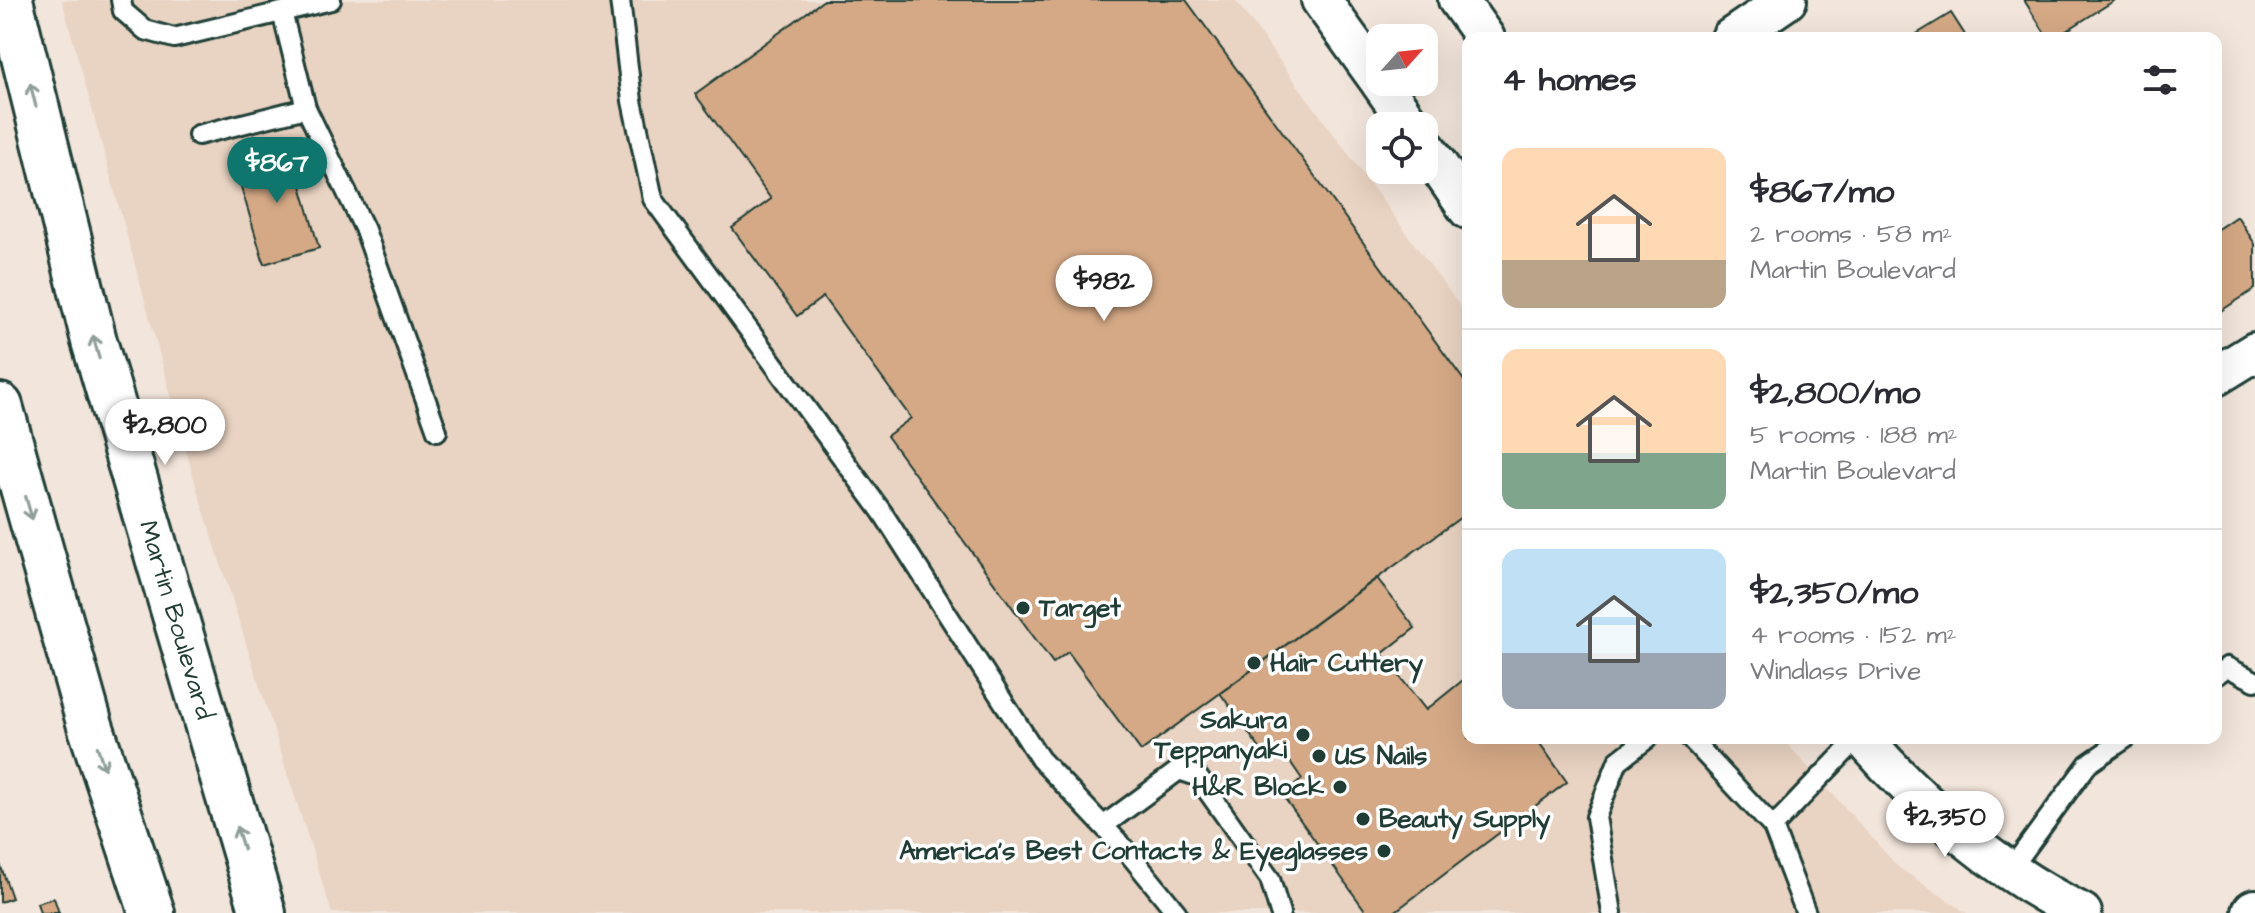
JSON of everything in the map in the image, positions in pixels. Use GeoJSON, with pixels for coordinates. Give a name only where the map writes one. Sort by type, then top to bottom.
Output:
{"type":"FeatureCollection","features":[{"type":"Feature","properties":{"kind":"main road","name":"Martin Boulevard"},"geometry":{"type":"LineString","coordinates":[[10,0],[94,341],[263,913]]}},
{"type":"Feature","properties":{"kind":"main road"},"geometry":{"type":"LineString","coordinates":[[0,406],[89,722],[152,913]]}},
{"type":"Feature","properties":{"kind":"street"},"geometry":{"type":"LineString","coordinates":[[1321,0],[1366,63]]}},
{"type":"Feature","properties":{"kind":"street"},"geometry":{"type":"LineString","coordinates":[[1458,0],[1481,32]]}},
{"type":"Feature","properties":{"kind":"street"},"geometry":{"type":"LineString","coordinates":[[1740,32],[1787,0]]}},
{"type":"Feature","properties":{"kind":"street"},"geometry":{"type":"LineString","coordinates":[[1438,165],[1462,200]]}},
{"type":"Feature","properties":{"kind":"street"},"geometry":{"type":"LineString","coordinates":[[2222,372],[2255,352]]}},
{"type":"Feature","properties":{"kind":"street"},"geometry":{"type":"LineString","coordinates":[[1866,744],[1934,809],[1983,850],[2076,912]]}},
{"type":"Feature","properties":{"kind":"lane"},"geometry":{"type":"LineString","coordinates":[[121,0],[123,11],[145,30],[174,38],[331,0]]}},
{"type":"Feature","properties":{"kind":"lane"},"geometry":{"type":"LineString","coordinates":[[620,0],[632,101],[653,199],[882,512],[1040,759],[1103,826],[1177,913]]}},
{"type":"Feature","properties":{"kind":"lane"},"geometry":{"type":"LineString","coordinates":[[282,12],[306,108],[365,230],[437,431]]}},
{"type":"Feature","properties":{"kind":"lane"},"geometry":{"type":"LineString","coordinates":[[198,135],[306,108]]}},
{"type":"Feature","properties":{"kind":"lane"},"geometry":{"type":"LineString","coordinates":[[2222,671],[2227,667],[2255,681]]}},
{"type":"Feature","properties":{"kind":"lane"},"geometry":{"type":"LineString","coordinates":[[1612,913],[1596,817],[1618,761],[1640,744]]}},
{"type":"Feature","properties":{"kind":"lane"},"geometry":{"type":"LineString","coordinates":[[1696,744],[1773,827],[1806,913]]}},
{"type":"Feature","properties":{"kind":"lane"},"geometry":{"type":"LineString","coordinates":[[1773,827],[1854,744]]}},
{"type":"Feature","properties":{"kind":"lane"},"geometry":{"type":"LineString","coordinates":[[2011,869],[2088,764],[2117,744]]}},
{"type":"Feature","properties":{"kind":"lane"},"geometry":{"type":"LineString","coordinates":[[1103,826],[1179,770],[1197,776],[1270,879],[1280,913]]}},
{"type":"Feature","properties":{"kind":"shaded area"},"geometry":{"type":"Polygon","coordinates":[[[62,0],[1235,0],[1366,178],[1366,184],[1370,184],[1462,309],[1462,744],[1787,744],[1899,868],[1967,913],[332,913],[196,486],[62,0]]]}},
{"type":"Feature","properties":{"kind":"building"},"geometry":{"type":"Polygon","coordinates":[[[824,0],[1186,0],[1462,378],[1462,516],[1141,751],[1068,652],[1053,663],[887,436],[911,418],[823,297],[797,316],[732,228],[771,199],[695,94],[824,0]]]}},
{"type":"Feature","properties":{"kind":"building"},"geometry":{"type":"Polygon","coordinates":[[[2024,0],[2115,0],[2064,32],[2044,32],[2024,0]]]}},
{"type":"Feature","properties":{"kind":"building"},"geometry":{"type":"Polygon","coordinates":[[[1951,13],[1963,32],[1920,32],[1951,13]]]}},
{"type":"Feature","properties":{"kind":"building"},"geometry":{"type":"Polygon","coordinates":[[[290,147],[319,248],[264,264],[234,163],[290,147]]]}},
{"type":"Feature","properties":{"kind":"building"},"geometry":{"type":"Polygon","coordinates":[[[2237,216],[2255,244],[2255,289],[2222,310],[2222,226],[2237,216]]]}},
{"type":"Feature","properties":{"kind":"building"},"geometry":{"type":"Polygon","coordinates":[[[1377,578],[1415,628],[1382,654],[1426,710],[1462,681],[1462,744],[1540,744],[1567,782],[1393,913],[1367,913],[1283,796],[1302,779],[1280,747],[1266,757],[1220,693],[1377,578]]]}},
{"type":"Feature","properties":{"kind":"building"},"geometry":{"type":"Polygon","coordinates":[[[0,864],[12,898],[0,902],[0,864]]]}},
{"type":"Feature","properties":{"kind":"building"},"geometry":{"type":"Polygon","coordinates":[[[54,898],[59,913],[40,913],[37,903],[54,898]]]}},
{"type":"Feature","properties":{"kind":"place","name":"Target"},"geometry":{"type":"Point","coordinates":[1023,608]}},
{"type":"Feature","properties":{"kind":"place","name":"Hair Cuttery"},"geometry":{"type":"Point","coordinates":[1254,663]}},
{"type":"Feature","properties":{"kind":"place","name":"Sakura Teppanyaki"},"geometry":{"type":"Point","coordinates":[1303,735]}},
{"type":"Feature","properties":{"kind":"place","name":"US Nails"},"geometry":{"type":"Point","coordinates":[1319,756]}},
{"type":"Feature","properties":{"kind":"place","name":"H&R Block"},"geometry":{"type":"Point","coordinates":[1340,787]}},
{"type":"Feature","properties":{"kind":"place","name":"Beauty Supply"},"geometry":{"type":"Point","coordinates":[1363,819]}},
{"type":"Feature","properties":{"kind":"place","name":"America's Best Contacts & Eyeglasses"},"geometry":{"type":"Point","coordinates":[1384,851]}}]}
